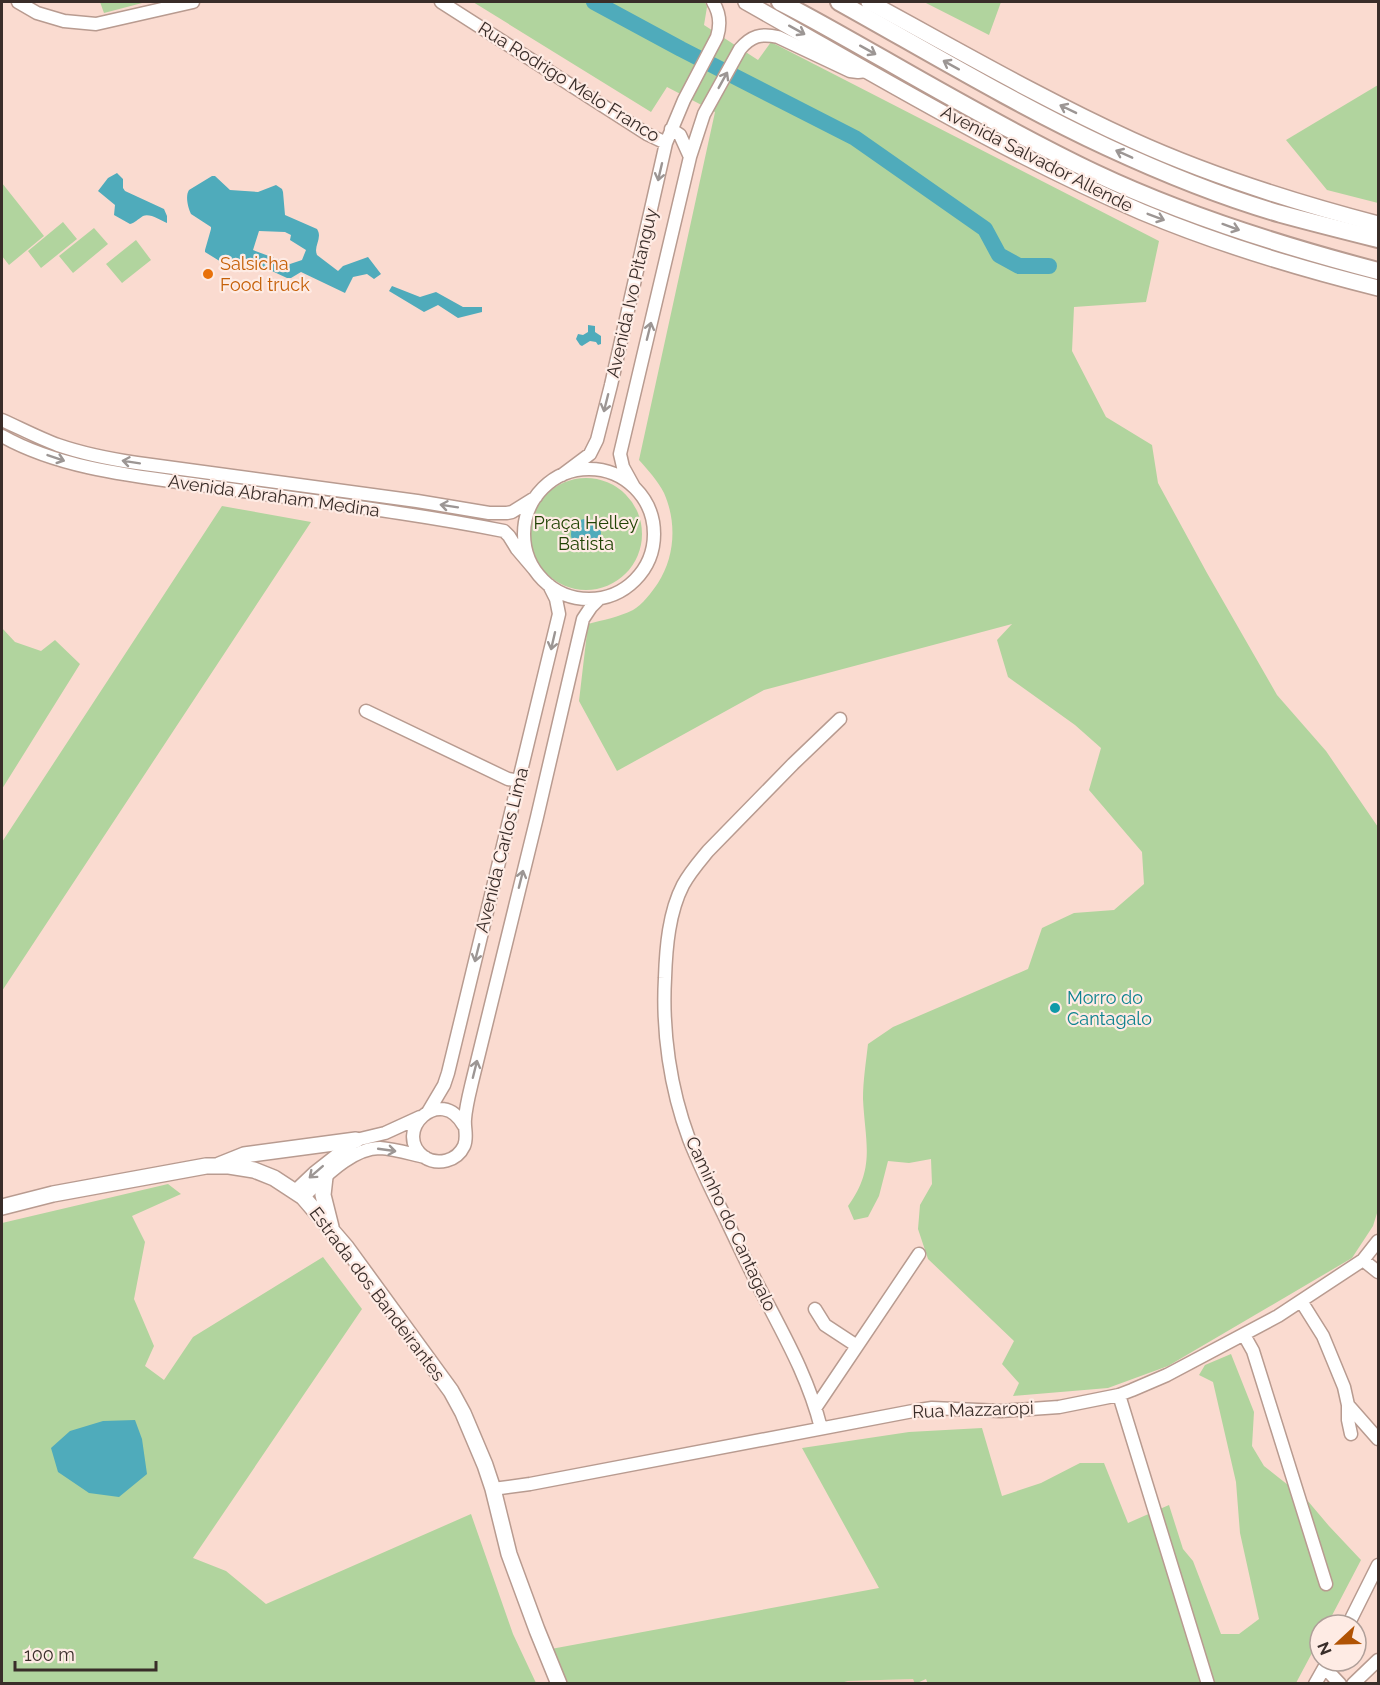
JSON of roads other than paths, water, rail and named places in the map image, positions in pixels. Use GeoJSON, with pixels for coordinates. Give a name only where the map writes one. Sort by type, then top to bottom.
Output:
{"type":"FeatureCollection","features":[{"type":"Feature","properties":{"kind":"highway","name":"Avenida Salvador Allende"},"geometry":{"type":"LineString","coordinates":[[780,2],[1013,130],[1097,173],[1164,202],[1268,240],[1378,271]]}},
{"type":"Feature","properties":{"kind":"highway"},"geometry":{"type":"LineString","coordinates":[[839,2],[1004,94],[1106,146],[1222,194],[1281,214],[1378,239]]}},
{"type":"Feature","properties":{"kind":"highway"},"geometry":{"type":"LineString","coordinates":[[1281,214],[1292,212],[1378,231]]}},
{"type":"Feature","properties":{"kind":"highway"},"geometry":{"type":"LineString","coordinates":[[1312,254],[1318,260],[1378,279]]}},
{"type":"Feature","properties":{"kind":"main road","name":"Avenida Salvador Allende"},"geometry":{"type":"LineString","coordinates":[[746,2],[1033,161],[1142,212],[1258,254],[1318,273],[1378,288]]}},
{"type":"Feature","properties":{"kind":"main road"},"geometry":{"type":"LineString","coordinates":[[869,2],[1050,99],[1133,140],[1266,191],[1313,207],[1378,224]]}},
{"type":"Feature","properties":{"kind":"main road"},"geometry":{"type":"LineString","coordinates":[[218,1166],[244,1155],[356,1140]]}},
{"type":"Feature","properties":{"kind":"main road","name":"Estrada dos Bandeirantes"},"geometry":{"type":"LineString","coordinates":[[2,1207],[53,1194],[206,1166],[229,1166],[254,1170],[273,1178],[299,1194],[332,1230],[451,1390],[474,1438],[493,1489],[509,1554],[559,1683]]}},
{"type":"Feature","properties":{"kind":"main road"},"geometry":{"type":"LineString","coordinates":[[325,1177],[323,1195],[332,1230]]}},
{"type":"Feature","properties":{"kind":"street"},"geometry":{"type":"LineString","coordinates":[[18,2],[37,13],[64,21],[96,24],[193,2]]}},
{"type":"Feature","properties":{"kind":"street","name":"Rua Rodrigo Melo Franco"},"geometry":{"type":"LineString","coordinates":[[441,2],[637,127],[666,143]]}},
{"type":"Feature","properties":{"kind":"street","name":"Avenida Ivo Pitanguy"},"geometry":{"type":"LineString","coordinates":[[562,475],[590,454],[597,441],[666,143],[720,26],[719,14],[713,2]]}},
{"type":"Feature","properties":{"kind":"street","name":"Avenida Ivo Pitanguy"},"geometry":{"type":"LineString","coordinates":[[634,487],[621,461],[621,446],[690,157],[704,114],[742,46],[753,37],[768,35],[787,41],[850,71],[868,71]]}},
{"type":"Feature","properties":{"kind":"street"},"geometry":{"type":"LineString","coordinates":[[671,129],[678,133],[690,157]]}},
{"type":"Feature","properties":{"kind":"street","name":"Avenida Abraham Medina"},"geometry":{"type":"LineString","coordinates":[[2,420],[75,450],[149,465],[417,501],[489,513],[512,512],[536,497]]}},
{"type":"Feature","properties":{"kind":"street","name":"Avenida Abraham Medina"},"geometry":{"type":"LineString","coordinates":[[2,436],[61,460],[104,471],[378,510],[504,531],[534,569]]}},
{"type":"Feature","properties":{"kind":"street"},"geometry":{"type":"LineString","coordinates":[[577,470],[600,470],[619,477],[634,487],[645,501],[652,518],[654,537],[651,555],[644,571],[616,594],[598,599],[581,599],[564,595],[549,585],[534,569],[526,549],[524,535],[526,520],[530,506],[536,497],[549,483],[577,470]]}},
{"type":"Feature","properties":{"kind":"street","name":"Avenida Carlos Lima"},"geometry":{"type":"LineString","coordinates":[[549,585],[556,599],[559,614],[448,1073],[444,1085],[415,1127],[415,1144],[419,1152],[433,1161],[442,1162],[458,1155],[466,1139],[464,1126],[472,1078],[537,817],[583,619],[598,599]]}},
{"type":"Feature","properties":{"kind":"street"},"geometry":{"type":"LineString","coordinates":[[366,711],[508,779],[519,781]]}},
{"type":"Feature","properties":{"kind":"street","name":"Caminho do Cantagalo"},"geometry":{"type":"LineString","coordinates":[[821,1428],[816,1407],[794,1352],[759,1287],[689,1138],[672,1077],[664,997],[666,951],[674,907],[683,885],[708,852],[840,719]]}},
{"type":"Feature","properties":{"kind":"street"},"geometry":{"type":"LineString","coordinates":[[299,1194],[314,1173],[356,1140],[385,1133],[436,1109],[449,1111],[456,1115],[464,1126]]}},
{"type":"Feature","properties":{"kind":"street","name":"Avenida Carlos Lima"},"geometry":{"type":"LineString","coordinates":[[299,1194],[359,1152],[372,1148],[425,1157]]}},
{"type":"Feature","properties":{"kind":"street","name":"Rua Mazzaropi"},"geometry":{"type":"LineString","coordinates":[[493,1489],[932,1408],[1001,1410],[1059,1407],[1119,1395],[1167,1375],[1278,1316],[1363,1260],[1378,1241]]}},
{"type":"Feature","properties":{"kind":"street"},"geometry":{"type":"LineString","coordinates":[[816,1407],[920,1254]]}},
{"type":"Feature","properties":{"kind":"street"},"geometry":{"type":"LineString","coordinates":[[1363,1260],[1378,1272]]}},
{"type":"Feature","properties":{"kind":"street"},"geometry":{"type":"LineString","coordinates":[[1301,1301],[1323,1336],[1335,1362],[1344,1387],[1351,1434]]}},
{"type":"Feature","properties":{"kind":"street"},"geometry":{"type":"LineString","coordinates":[[815,1309],[825,1325],[834,1333],[857,1346]]}},
{"type":"Feature","properties":{"kind":"street"},"geometry":{"type":"LineString","coordinates":[[1244,1335],[1253,1351],[1326,1584]]}},
{"type":"Feature","properties":{"kind":"street"},"geometry":{"type":"LineString","coordinates":[[1119,1395],[1208,1683]]}},
{"type":"Feature","properties":{"kind":"street"},"geometry":{"type":"LineString","coordinates":[[1348,1405],[1378,1439]]}},
{"type":"Feature","properties":{"kind":"street"},"geometry":{"type":"LineString","coordinates":[[1354,1613],[1378,1564]]}},
{"type":"Feature","properties":{"kind":"street"},"geometry":{"type":"LineString","coordinates":[[1353,1683],[1378,1660]]}},
{"type":"Feature","properties":{"kind":"water"},"geometry":{"type":"Polygon","coordinates":[[[117,173],[123,179],[125,191],[164,209],[167,223],[146,215],[130,224],[114,215],[115,205],[98,191],[108,178],[117,173]]]}},
{"type":"Feature","properties":{"kind":"water"},"geometry":{"type":"Polygon","coordinates":[[[212,176],[215,176],[230,190],[258,192],[276,185],[283,192],[285,215],[319,232],[317,255],[338,271],[343,266],[368,257],[381,274],[374,279],[367,274],[353,277],[345,293],[301,272],[287,278],[244,258],[226,265],[205,252],[211,227],[191,214],[187,199],[189,190],[212,176]],[[259,231],[253,250],[290,264],[302,260],[306,250],[290,240],[291,235],[285,232],[259,231]]]}},
{"type":"Feature","properties":{"kind":"water"},"geometry":{"type":"Polygon","coordinates":[[[392,286],[420,297],[436,292],[463,307],[482,307],[482,312],[458,318],[438,305],[424,312],[389,291],[392,286]]]}},
{"type":"Feature","properties":{"kind":"water"},"geometry":{"type":"Polygon","coordinates":[[[588,325],[595,326],[595,332],[601,336],[601,344],[590,341],[580,345],[576,339],[578,334],[583,335],[588,332],[588,325]]]}},
{"type":"Feature","properties":{"kind":"water"},"geometry":{"type":"Polygon","coordinates":[[[586,519],[597,523],[601,534],[597,545],[586,549],[575,545],[571,534],[575,523],[586,519]]]}},
{"type":"Feature","properties":{"kind":"water"},"geometry":{"type":"Polygon","coordinates":[[[135,1420],[142,1439],[147,1474],[119,1497],[89,1493],[58,1472],[51,1448],[70,1431],[103,1421],[135,1420]]]}},
{"type":"Feature","properties":{"kind":"waterway"},"geometry":{"type":"LineString","coordinates":[[594,2],[855,138],[985,229],[999,255],[1019,266],[1049,266]]}},
{"type":"Feature","properties":{"kind":"place","name":"Salsicha Food truck"},"geometry":{"type":"Point","coordinates":[208,274]}},
{"type":"Feature","properties":{"kind":"place","name":"Morro do Cantagalo"},"geometry":{"type":"Point","coordinates":[1055,1008]}},
{"type":"Feature","properties":{"kind":"park label","name":"Praça Helley Batista"},"geometry":{"type":"Point","coordinates":[586,533]}}]}
